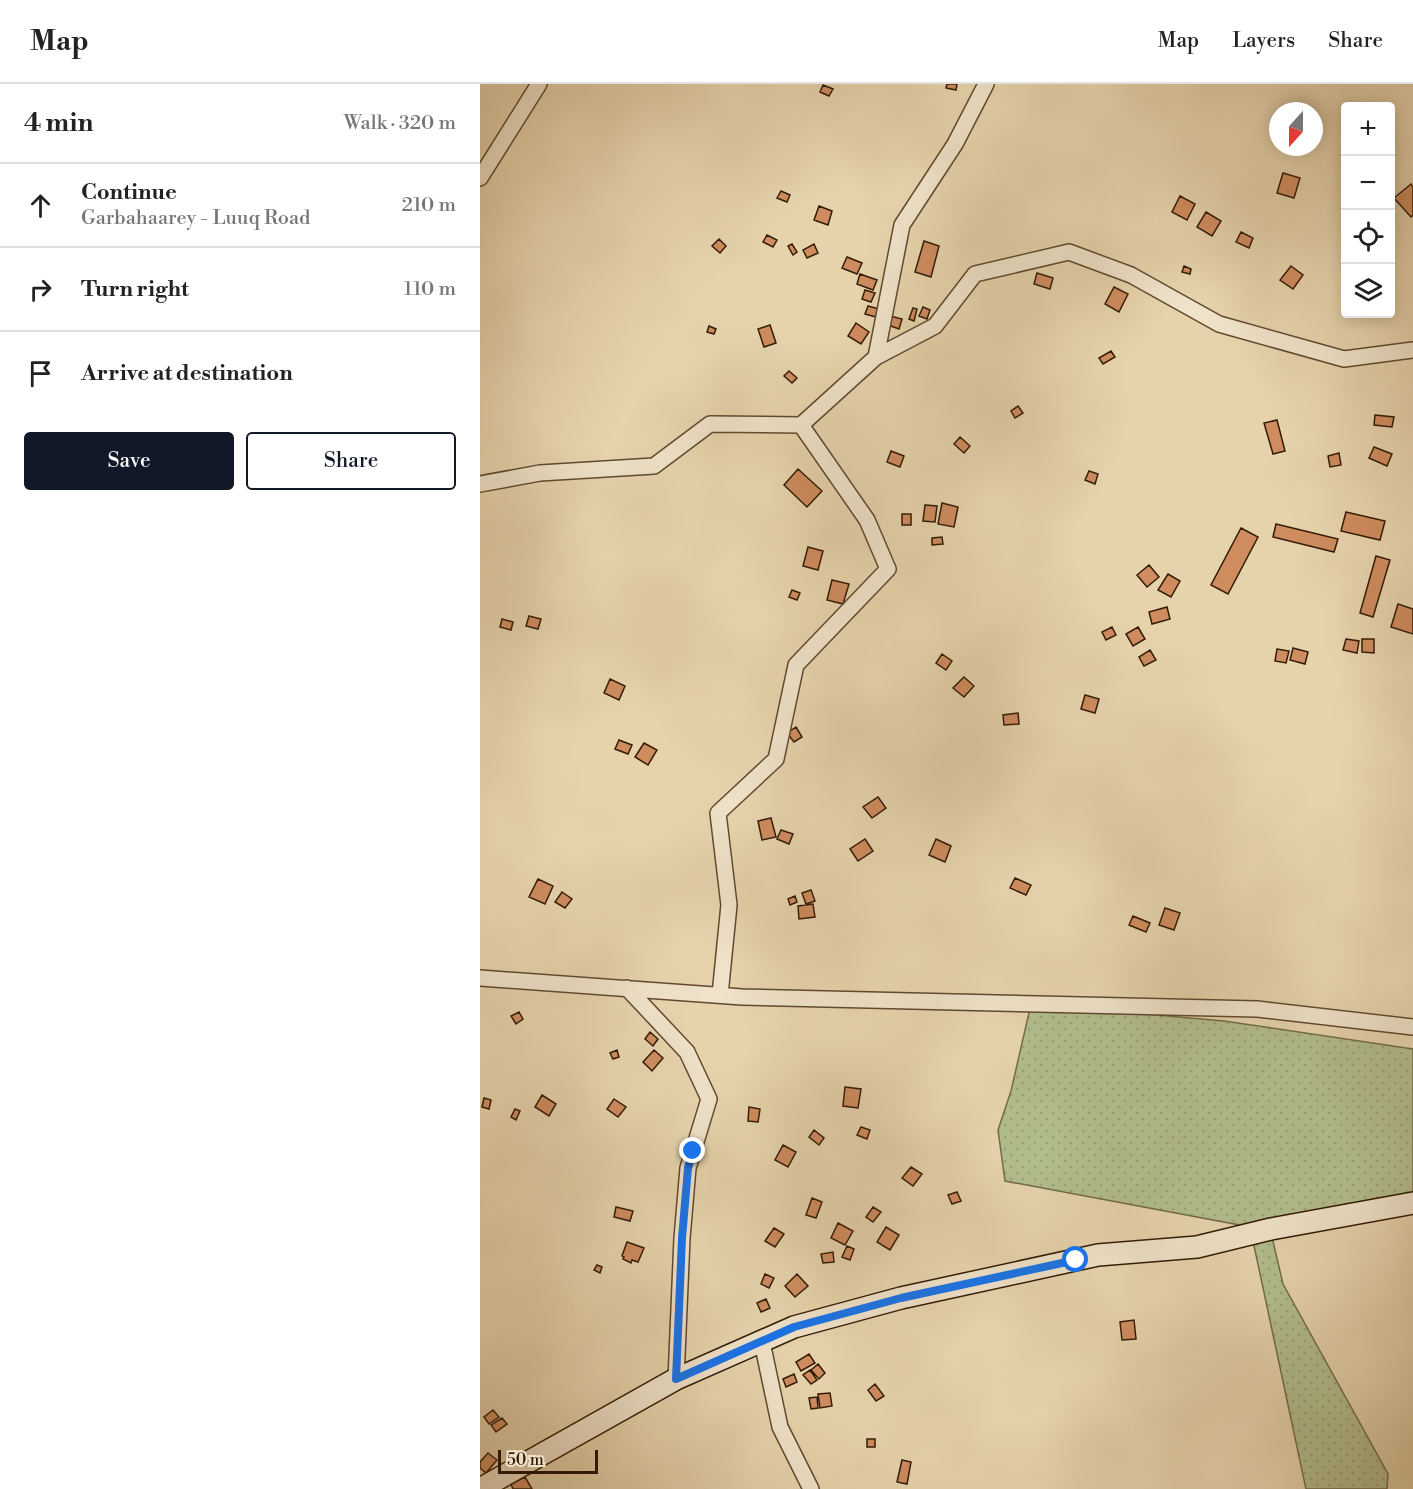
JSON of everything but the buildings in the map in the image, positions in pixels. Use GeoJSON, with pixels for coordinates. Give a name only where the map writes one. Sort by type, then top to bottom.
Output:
{"type":"FeatureCollection","features":[{"type":"Feature","properties":{"kind":"street"},"geometry":{"type":"LineString","coordinates":[[480,178],[539,84]]}},
{"type":"Feature","properties":{"kind":"street"},"geometry":{"type":"LineString","coordinates":[[876,357],[902,225],[955,144],[986,84]]}},
{"type":"Feature","properties":{"kind":"street"},"geometry":{"type":"LineString","coordinates":[[480,484],[540,473],[654,465],[710,424],[801,424],[876,357],[935,326],[975,274],[1069,252],[1131,275],[1219,324],[1344,359],[1413,350]]}},
{"type":"Feature","properties":{"kind":"street"},"geometry":{"type":"LineString","coordinates":[[720,995],[729,905],[718,813],[776,759],[796,665],[888,569],[867,520],[801,424]]}},
{"type":"Feature","properties":{"kind":"street"},"geometry":{"type":"LineString","coordinates":[[480,978],[720,995],[1257,1009],[1413,1027]]}},
{"type":"Feature","properties":{"kind":"street"},"geometry":{"type":"LineString","coordinates":[[627,988],[687,1052],[709,1099],[688,1168],[682,1238],[676,1379]]}},
{"type":"Feature","properties":{"kind":"street"},"geometry":{"type":"LineString","coordinates":[[480,1489],[676,1379],[794,1327],[901,1298],[1098,1255],[1197,1247],[1271,1229],[1413,1203]]}},
{"type":"Feature","properties":{"kind":"street"},"geometry":{"type":"LineString","coordinates":[[762,1342],[780,1427],[812,1489]]}},
{"type":"Feature","properties":{"kind":"green space"},"geometry":{"type":"Polygon","coordinates":[[[1031,1004],[1224,1021],[1413,1049],[1413,1207],[1272,1237],[1283,1284],[1388,1474],[1387,1489],[1306,1489],[1250,1227],[1005,1181],[998,1130],[1011,1091],[1031,1004]]]}},
{"type":"Feature","properties":{"kind":"route"},"geometry":{"type":"LineString","coordinates":[[693,1151],[688,1168],[682,1238],[676,1379],[794,1327],[901,1298],[1076,1260]]}}]}
